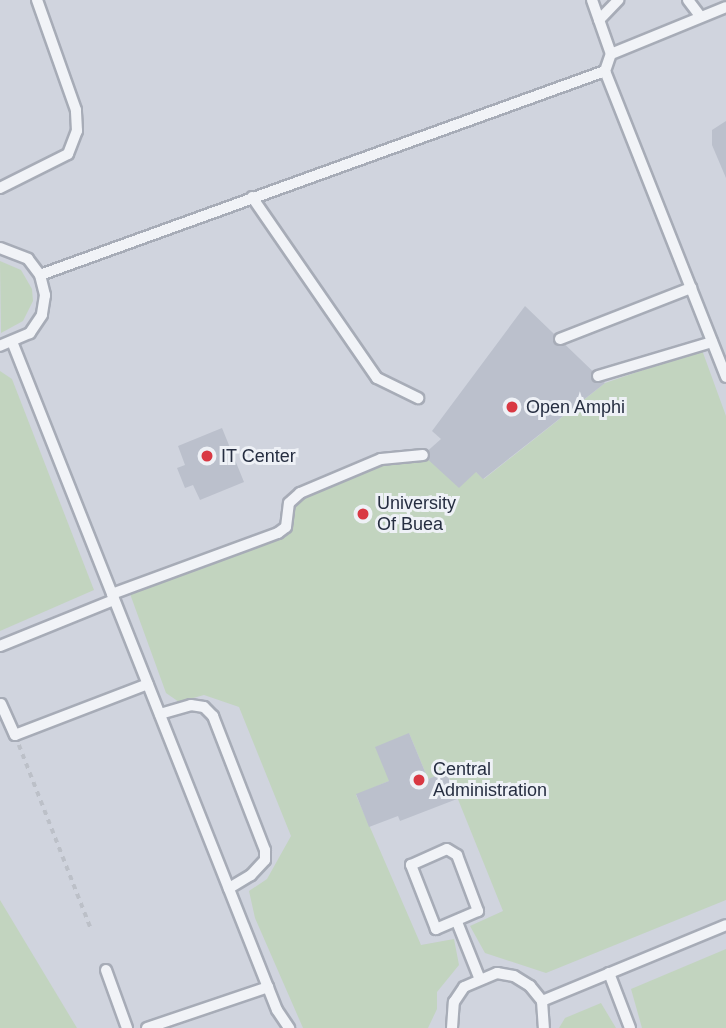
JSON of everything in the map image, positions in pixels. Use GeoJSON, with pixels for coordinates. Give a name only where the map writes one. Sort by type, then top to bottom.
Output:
{"type":"FeatureCollection","features":[{"type":"Feature","properties":{"kind":"lane"},"geometry":{"type":"LineString","coordinates":[[0,188],[68,154],[77,131],[76,110],[37,0]]}},
{"type":"Feature","properties":{"kind":"lane"},"geometry":{"type":"LineString","coordinates":[[592,0],[611,54],[605,71],[726,377]]}},
{"type":"Feature","properties":{"kind":"lane"},"geometry":{"type":"LineString","coordinates":[[599,20],[618,0]]}},
{"type":"Feature","properties":{"kind":"lane"},"geometry":{"type":"LineString","coordinates":[[688,0],[701,17]]}},
{"type":"Feature","properties":{"kind":"lane"},"geometry":{"type":"LineString","coordinates":[[611,54],[726,7]]}},
{"type":"Feature","properties":{"kind":"lane"},"geometry":{"type":"LineString","coordinates":[[40,275],[605,71]]}},
{"type":"Feature","properties":{"kind":"lane"},"geometry":{"type":"LineString","coordinates":[[252,197],[377,378],[418,398]]}},
{"type":"Feature","properties":{"kind":"lane"},"geometry":{"type":"LineString","coordinates":[[0,248],[28,259],[40,275],[45,295],[42,315],[30,332],[13,344],[0,345]]}},
{"type":"Feature","properties":{"kind":"lane"},"geometry":{"type":"LineString","coordinates":[[560,339],[691,288]]}},
{"type":"Feature","properties":{"kind":"lane"},"geometry":{"type":"LineString","coordinates":[[598,376],[712,342]]}},
{"type":"Feature","properties":{"kind":"lane"},"geometry":{"type":"LineString","coordinates":[[13,344],[268,987],[289,1028]]}},
{"type":"Feature","properties":{"kind":"lane"},"geometry":{"type":"LineString","coordinates":[[0,646],[113,597],[278,533],[286,527],[289,503],[300,494],[381,459],[424,454]]}},
{"type":"Feature","properties":{"kind":"lane"},"geometry":{"type":"LineString","coordinates":[[1,704],[15,735],[148,684]]}},
{"type":"Feature","properties":{"kind":"lane"},"geometry":{"type":"LineString","coordinates":[[160,713],[173,707],[204,707],[222,740],[265,850],[265,860],[251,875],[229,888]]}},
{"type":"Feature","properties":{"kind":"lane"},"geometry":{"type":"LineString","coordinates":[[454,850],[478,908],[476,915],[457,922],[436,929],[412,862],[454,850]]}},
{"type":"Feature","properties":{"kind":"lane"},"geometry":{"type":"LineString","coordinates":[[457,922],[479,977]]}},
{"type":"Feature","properties":{"kind":"lane"},"geometry":{"type":"LineString","coordinates":[[542,1001],[726,925]]}},
{"type":"Feature","properties":{"kind":"lane"},"geometry":{"type":"LineString","coordinates":[[106,971],[127,1028]]}},
{"type":"Feature","properties":{"kind":"lane"},"geometry":{"type":"LineString","coordinates":[[609,973],[629,1028]]}},
{"type":"Feature","properties":{"kind":"lane"},"geometry":{"type":"LineString","coordinates":[[452,1028],[454,1002],[479,977],[514,976],[530,986],[542,1001],[544,1028]]}},
{"type":"Feature","properties":{"kind":"lane"},"geometry":{"type":"LineString","coordinates":[[147,1028],[268,987]]}},
{"type":"Feature","properties":{"kind":"path"},"geometry":{"type":"LineString","coordinates":[[15,735],[91,929]]}},
{"type":"Feature","properties":{"kind":"shaded area","name":"University Of Buea"},"geometry":{"type":"Polygon","coordinates":[[[0,0],[726,0],[726,1028],[0,1028],[0,0]]]}},
{"type":"Feature","properties":{"kind":"green space"},"geometry":{"type":"Polygon","coordinates":[[[0,261],[21,270],[32,289],[33,301],[23,321],[1,333],[0,261]]]}},
{"type":"Feature","properties":{"kind":"green space"},"geometry":{"type":"Polygon","coordinates":[[[702,350],[726,416],[726,900],[546,973],[485,953],[470,926],[503,911],[447,772],[428,779],[409,733],[389,781],[356,795],[421,945],[454,939],[459,965],[437,992],[437,1009],[428,1028],[303,1028],[255,918],[249,891],[267,879],[291,836],[239,707],[204,695],[179,702],[166,693],[129,591],[286,537],[293,504],[381,459],[423,455],[476,472],[484,479],[605,383],[702,350]]]}},
{"type":"Feature","properties":{"kind":"green space"},"geometry":{"type":"Polygon","coordinates":[[[0,371],[12,379],[94,590],[0,631],[0,371]]]}},
{"type":"Feature","properties":{"kind":"green space"},"geometry":{"type":"Polygon","coordinates":[[[0,900],[77,1028],[0,1028],[0,900]]]}},
{"type":"Feature","properties":{"kind":"green space"},"geometry":{"type":"Polygon","coordinates":[[[726,949],[726,1028],[642,1028],[631,989],[726,949]]]}},
{"type":"Feature","properties":{"kind":"green space"},"geometry":{"type":"Polygon","coordinates":[[[601,1003],[616,1028],[559,1028],[565,1018],[601,1003]]]}},
{"type":"Feature","properties":{"kind":"building"},"geometry":{"type":"Polygon","coordinates":[[[726,121],[726,178],[712,145],[712,130],[726,121]]]}},
{"type":"Feature","properties":{"kind":"building","name":"Open Amphi"},"geometry":{"type":"Polygon","coordinates":[[[525,306],[605,383],[483,479],[476,472],[459,488],[423,455],[441,439],[432,431],[525,306]]]}},
{"type":"Feature","properties":{"kind":"building","name":"IT Center"},"geometry":{"type":"Polygon","coordinates":[[[222,428],[244,482],[200,500],[193,485],[185,488],[177,468],[185,465],[178,446],[222,428]]]}},
{"type":"Feature","properties":{"kind":"building","name":"Central Administration"},"geometry":{"type":"Polygon","coordinates":[[[409,733],[428,779],[446,772],[457,799],[400,821],[398,816],[369,827],[356,794],[389,781],[375,747],[409,733]]]}},
{"type":"Feature","properties":{"kind":"place","name":"Open Amphi"},"geometry":{"type":"Point","coordinates":[512,407]}},
{"type":"Feature","properties":{"kind":"place","name":"IT Center"},"geometry":{"type":"Point","coordinates":[207,456]}},
{"type":"Feature","properties":{"kind":"place","name":"University Of Buea"},"geometry":{"type":"Point","coordinates":[363,514]}},
{"type":"Feature","properties":{"kind":"place","name":"Central Administration"},"geometry":{"type":"Point","coordinates":[419,780]}}]}
